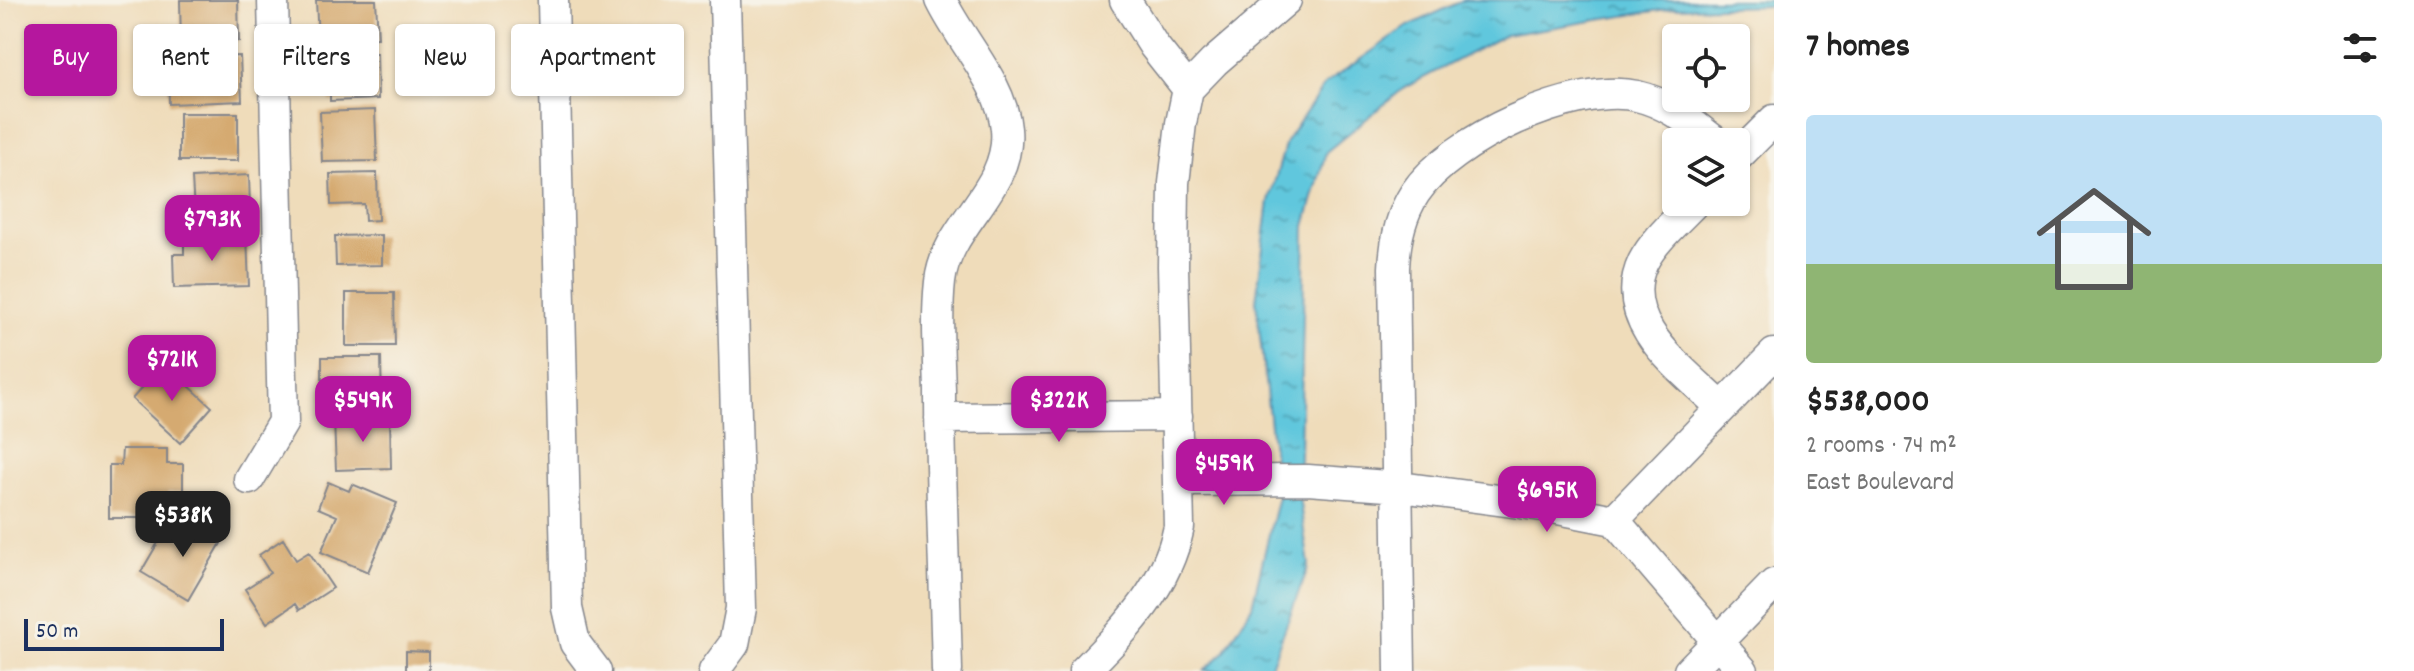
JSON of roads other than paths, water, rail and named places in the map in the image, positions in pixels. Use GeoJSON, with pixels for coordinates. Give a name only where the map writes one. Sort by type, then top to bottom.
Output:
{"type":"FeatureCollection","features":[{"type":"Feature","properties":{"kind":"street"},"geometry":{"type":"LineString","coordinates":[[249,479],[283,422],[273,0]]}},
{"type":"Feature","properties":{"kind":"street"},"geometry":{"type":"LineString","coordinates":[[553,0],[567,608],[575,643],[596,671]]}},
{"type":"Feature","properties":{"kind":"street"},"geometry":{"type":"LineString","coordinates":[[714,671],[734,644],[741,608],[725,0]]}},
{"type":"Feature","properties":{"kind":"street"},"geometry":{"type":"LineString","coordinates":[[941,0],[1000,104],[1007,132],[1007,147],[996,177],[958,232],[943,263],[939,301],[940,418],[947,671]]}},
{"type":"Feature","properties":{"kind":"street"},"geometry":{"type":"LineString","coordinates":[[1125,0],[1188,89]]}},
{"type":"Feature","properties":{"kind":"street"},"geometry":{"type":"LineString","coordinates":[[1084,671],[1142,610],[1163,576],[1179,527],[1173,217],[1176,154],[1188,89],[1223,53],[1286,0]]}},
{"type":"Feature","properties":{"kind":"street"},"geometry":{"type":"LineString","coordinates":[[1400,671],[1395,247],[1406,210],[1427,178],[1465,149],[1515,120],[1563,101],[1598,94],[1635,96],[1670,108],[1697,128]]}},
{"type":"Feature","properties":{"kind":"street"},"geometry":{"type":"LineString","coordinates":[[1750,144],[1774,120]]}},
{"type":"Feature","properties":{"kind":"street"},"geometry":{"type":"LineString","coordinates":[[1683,216],[1643,261],[1635,289],[1637,303],[1641,317],[1658,344],[1722,408]]}},
{"type":"Feature","properties":{"kind":"street"},"geometry":{"type":"LineString","coordinates":[[1614,520],[1774,354]]}},
{"type":"Feature","properties":{"kind":"street"},"geometry":{"type":"LineString","coordinates":[[940,418],[1177,416]]}},
{"type":"Feature","properties":{"kind":"street"},"geometry":{"type":"LineString","coordinates":[[1180,481],[1308,480],[1400,487],[1543,506],[1614,520],[1743,671]]}},
{"type":"Feature","properties":{"kind":"street"},"geometry":{"type":"LineString","coordinates":[[1689,671],[1774,584]]}},
{"type":"Feature","properties":{"kind":"water"},"geometry":{"type":"Polygon","coordinates":[[[1464,0],[1774,0],[1774,6],[1673,8],[1505,35],[1404,88],[1326,152],[1305,226],[1299,497],[1309,565],[1269,671],[1204,671],[1224,652],[1252,606],[1278,496],[1256,301],[1269,201],[1286,142],[1325,84],[1408,26],[1464,0]]]}}]}
